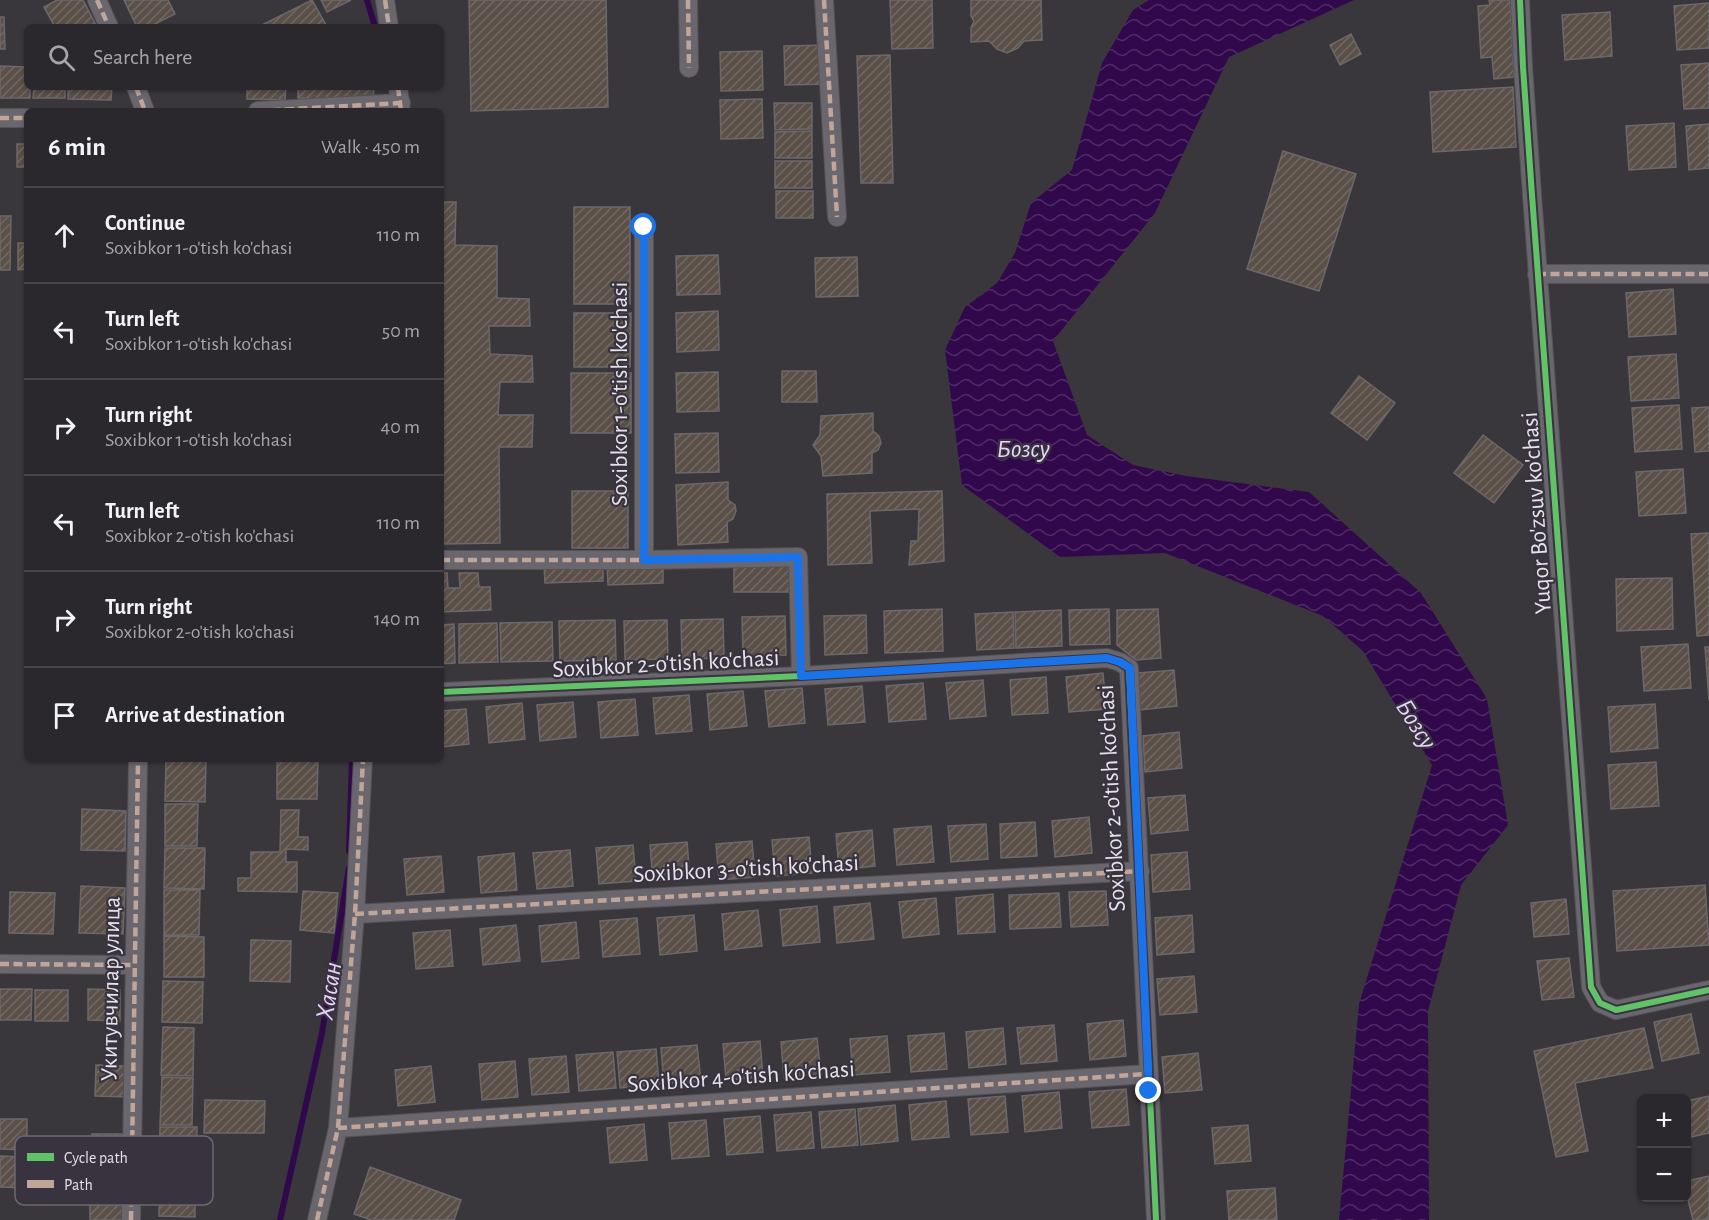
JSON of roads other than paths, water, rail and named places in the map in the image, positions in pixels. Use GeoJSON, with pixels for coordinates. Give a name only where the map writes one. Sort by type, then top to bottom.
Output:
{"type":"FeatureCollection","features":[{"type":"Feature","properties":{"kind":"street"},"geometry":{"type":"LineString","coordinates":[[98,0],[109,24]]}},
{"type":"Feature","properties":{"kind":"street"},"geometry":{"type":"LineString","coordinates":[[385,0],[389,24]]}},
{"type":"Feature","properties":{"kind":"street"},"geometry":{"type":"LineString","coordinates":[[688,0],[689,68]]}},
{"type":"Feature","properties":{"kind":"street"},"geometry":{"type":"LineString","coordinates":[[824,0],[837,217]]}},
{"type":"Feature","properties":{"kind":"street","name":"Yuqor Bo'zsuv ko'chasi"},"geometry":{"type":"LineString","coordinates":[[1521,0],[1523,67],[1591,987],[1600,1003],[1616,1010],[1709,990]]}},
{"type":"Feature","properties":{"kind":"street"},"geometry":{"type":"LineString","coordinates":[[137,90],[144,108]]}},
{"type":"Feature","properties":{"kind":"street"},"geometry":{"type":"LineString","coordinates":[[297,108],[400,100]]}},
{"type":"Feature","properties":{"kind":"street"},"geometry":{"type":"LineString","coordinates":[[0,118],[24,118]]}},
{"type":"Feature","properties":{"kind":"street","name":"Soxibkor 1-o'tish ko'chasi"},"geometry":{"type":"LineString","coordinates":[[644,227],[644,560]]}},
{"type":"Feature","properties":{"kind":"street"},"geometry":{"type":"LineString","coordinates":[[1538,274],[1709,274]]}},
{"type":"Feature","properties":{"kind":"street"},"geometry":{"type":"LineString","coordinates":[[444,560],[798,557],[801,676]]}},
{"type":"Feature","properties":{"kind":"street","name":"Soxibkor 2-o'tish ko'chasi"},"geometry":{"type":"LineString","coordinates":[[444,692],[801,676],[1107,658],[1130,668],[1156,1220]]}},
{"type":"Feature","properties":{"kind":"street","name":"Укитувчилар улица"},"geometry":{"type":"LineString","coordinates":[[132,1136],[138,762]]}},
{"type":"Feature","properties":{"kind":"street"},"geometry":{"type":"LineString","coordinates":[[317,1220],[338,1128],[355,914],[363,762]]}},
{"type":"Feature","properties":{"kind":"street","name":"Soxibkor 3-o'tish ko'chasi"},"geometry":{"type":"LineString","coordinates":[[355,914],[1140,871]]}},
{"type":"Feature","properties":{"kind":"street"},"geometry":{"type":"LineString","coordinates":[[0,964],[135,964]]}},
{"type":"Feature","properties":{"kind":"street","name":"Soxibkor 4-o'tish ko'chasi"},"geometry":{"type":"LineString","coordinates":[[338,1128],[1148,1074]]}},
{"type":"Feature","properties":{"kind":"street","name":"Укитувчилар улица"},"geometry":{"type":"LineString","coordinates":[[131,1205],[131,1220]]}},
{"type":"Feature","properties":{"kind":"water","name":"Бозсу"},"geometry":{"type":"Polygon","coordinates":[[[1149,0],[1354,0],[1229,57],[1155,213],[1053,341],[1087,435],[1133,465],[1186,476],[1309,492],[1421,593],[1487,699],[1508,825],[1461,885],[1428,1011],[1429,1220],[1339,1220],[1359,1004],[1432,765],[1363,651],[1323,616],[1165,553],[1060,557],[962,485],[945,350],[965,307],[997,283],[1015,253],[1031,203],[1072,170],[1102,63],[1133,10],[1149,0]]]}},
{"type":"Feature","properties":{"kind":"waterway","name":"Хасан"},"geometry":{"type":"LineString","coordinates":[[367,0],[374,24]]}},
{"type":"Feature","properties":{"kind":"waterway","name":"Хасан"},"geometry":{"type":"LineString","coordinates":[[349,851],[352,762]]}},
{"type":"Feature","properties":{"kind":"waterway","name":"Хасан"},"geometry":{"type":"LineString","coordinates":[[280,1220],[322,1033],[349,868]]}}]}
